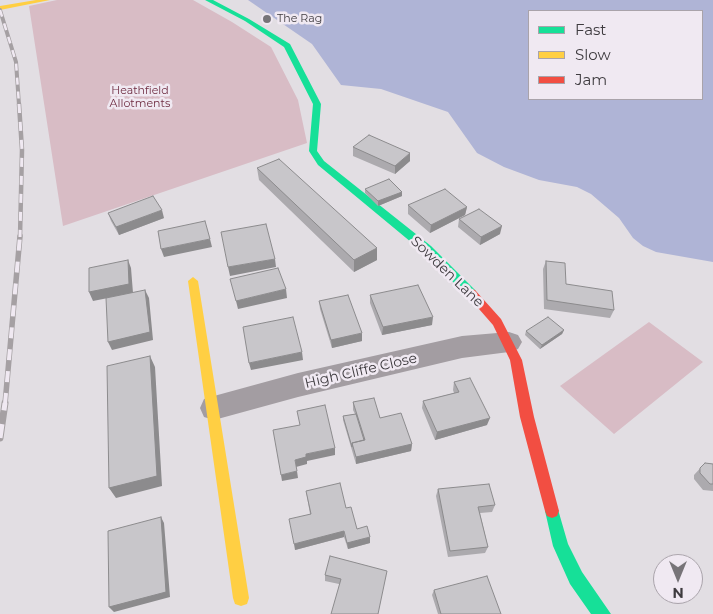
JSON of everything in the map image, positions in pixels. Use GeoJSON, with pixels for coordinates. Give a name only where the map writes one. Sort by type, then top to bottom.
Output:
{"type":"FeatureCollection","features":[{"type":"Feature","properties":{"kind":"street"},"geometry":{"type":"LineString","coordinates":[[0,8],[47,0]]}},
{"type":"Feature","properties":{"kind":"street","name":"Sowden Lane"},"geometry":{"type":"LineString","coordinates":[[208,0],[247,20],[287,46],[317,104],[313,151],[321,163],[427,249],[481,303],[497,322],[509,342],[516,360],[527,417],[561,546],[576,578],[594,606],[603,614]]}},
{"type":"Feature","properties":{"kind":"street"},"geometry":{"type":"LineString","coordinates":[[193,282],[214,408],[241,598]]}},
{"type":"Feature","properties":{"kind":"street","name":"High Cliffe Close"},"geometry":{"type":"LineString","coordinates":[[214,408],[298,385],[462,347],[509,342]]}},
{"type":"Feature","properties":{"kind":"green space","name":"Heathfield Allotments"},"geometry":{"type":"Polygon","coordinates":[[[57,0],[193,0],[232,22],[271,47],[298,100],[307,143],[63,226],[29,6],[57,0]]]}},
{"type":"Feature","properties":{"kind":"green space"},"geometry":{"type":"Polygon","coordinates":[[[649,322],[703,362],[614,434],[560,386],[649,322]]]}},
{"type":"Feature","properties":{"kind":"water"},"geometry":{"type":"Polygon","coordinates":[[[248,0],[713,0],[713,262],[656,252],[643,246],[633,238],[619,218],[591,194],[577,187],[539,180],[504,167],[477,153],[448,112],[381,89],[341,85],[312,44],[248,0]]]}},
{"type":"Feature","properties":{"kind":"building"},"geometry":{"type":"Polygon","coordinates":[[[369,135],[410,153],[395,166],[353,147],[369,135]]]}},
{"type":"Feature","properties":{"kind":"building"},"geometry":{"type":"Polygon","coordinates":[[[279,159],[377,248],[354,260],[257,168],[279,159]]]}},
{"type":"Feature","properties":{"kind":"building"},"geometry":{"type":"Polygon","coordinates":[[[389,179],[402,192],[378,201],[365,189],[389,179]]]}},
{"type":"Feature","properties":{"kind":"building"},"geometry":{"type":"Polygon","coordinates":[[[445,189],[467,207],[431,225],[408,205],[445,189]]]}},
{"type":"Feature","properties":{"kind":"building"},"geometry":{"type":"Polygon","coordinates":[[[153,196],[162,210],[116,227],[108,213],[153,196]]]}},
{"type":"Feature","properties":{"kind":"building"},"geometry":{"type":"Polygon","coordinates":[[[479,209],[502,226],[481,237],[459,219],[479,209]]]}},
{"type":"Feature","properties":{"kind":"building"},"geometry":{"type":"Polygon","coordinates":[[[205,221],[210,239],[161,249],[158,231],[205,221]]]}},
{"type":"Feature","properties":{"kind":"building"},"geometry":{"type":"Polygon","coordinates":[[[266,224],[275,259],[228,267],[221,232],[266,224]]]}},
{"type":"Feature","properties":{"kind":"building"},"geometry":{"type":"Polygon","coordinates":[[[128,260],[129,284],[89,292],[89,268],[128,260]]]}},
{"type":"Feature","properties":{"kind":"building"},"geometry":{"type":"Polygon","coordinates":[[[546,261],[565,263],[566,284],[612,291],[614,310],[547,300],[546,261]]]}},
{"type":"Feature","properties":{"kind":"building"},"geometry":{"type":"Polygon","coordinates":[[[278,268],[286,289],[236,301],[230,279],[278,268]]]}},
{"type":"Feature","properties":{"kind":"building"},"geometry":{"type":"Polygon","coordinates":[[[418,285],[433,317],[383,327],[370,295],[418,285]]]}},
{"type":"Feature","properties":{"kind":"building"},"geometry":{"type":"Polygon","coordinates":[[[145,290],[150,332],[108,342],[106,298],[145,290]]]}},
{"type":"Feature","properties":{"kind":"building"},"geometry":{"type":"Polygon","coordinates":[[[348,295],[362,333],[331,340],[319,301],[348,295]]]}},
{"type":"Feature","properties":{"kind":"building"},"geometry":{"type":"Polygon","coordinates":[[[293,317],[302,352],[249,363],[243,327],[293,317]]]}},
{"type":"Feature","properties":{"kind":"building"},"geometry":{"type":"Polygon","coordinates":[[[548,317],[564,330],[542,345],[526,331],[548,317]]]}},
{"type":"Feature","properties":{"kind":"building"},"geometry":{"type":"Polygon","coordinates":[[[150,356],[157,476],[109,488],[107,366],[150,356]]]}},
{"type":"Feature","properties":{"kind":"building"},"geometry":{"type":"Polygon","coordinates":[[[470,378],[490,418],[437,432],[423,401],[459,392],[454,382],[470,378]]]}},
{"type":"Feature","properties":{"kind":"building"},"geometry":{"type":"Polygon","coordinates":[[[374,398],[380,418],[401,413],[412,444],[356,457],[352,443],[365,440],[353,402],[374,398]]]}},
{"type":"Feature","properties":{"kind":"building"},"geometry":{"type":"Polygon","coordinates":[[[325,405],[335,448],[306,454],[306,457],[295,460],[297,471],[281,475],[273,430],[300,425],[297,411],[325,405]]]}},
{"type":"Feature","properties":{"kind":"building"},"geometry":{"type":"Polygon","coordinates":[[[356,414],[364,440],[352,443],[352,447],[343,416],[356,414]]]}},
{"type":"Feature","properties":{"kind":"building"},"geometry":{"type":"Polygon","coordinates":[[[705,463],[713,464],[713,484],[710,484],[700,473],[700,468],[705,463]]]}},
{"type":"Feature","properties":{"kind":"building"},"geometry":{"type":"Polygon","coordinates":[[[340,483],[346,508],[351,507],[357,529],[367,526],[370,537],[347,543],[344,531],[294,544],[289,519],[311,514],[306,491],[340,483]]]}},
{"type":"Feature","properties":{"kind":"building"},"geometry":{"type":"Polygon","coordinates":[[[489,484],[495,505],[478,507],[488,547],[450,551],[438,489],[489,484]]]}},
{"type":"Feature","properties":{"kind":"building"},"geometry":{"type":"Polygon","coordinates":[[[161,517],[166,592],[109,607],[108,531],[161,517]]]}},
{"type":"Feature","properties":{"kind":"building"},"geometry":{"type":"Polygon","coordinates":[[[330,556],[387,571],[378,614],[331,614],[341,579],[325,575],[330,556]]]}},
{"type":"Feature","properties":{"kind":"building"},"geometry":{"type":"Polygon","coordinates":[[[487,576],[501,614],[441,614],[434,590],[487,576]]]}},
{"type":"Feature","properties":{"kind":"railway"},"geometry":{"type":"LineString","coordinates":[[0,10],[16,62],[19,105]]}},
{"type":"Feature","properties":{"kind":"railway"},"geometry":{"type":"LineString","coordinates":[[19,104],[22,150],[20,237]]}},
{"type":"Feature","properties":{"kind":"railway"},"geometry":{"type":"LineString","coordinates":[[5,404],[20,236]]}},
{"type":"Feature","properties":{"kind":"railway"},"geometry":{"type":"LineString","coordinates":[[0,438],[5,403]]}},
{"type":"Feature","properties":{"kind":"traffic: fast"},"geometry":{"type":"LineString","coordinates":[[208,0],[247,20],[287,46],[317,104],[313,151],[321,163],[427,249],[471,293]]}},
{"type":"Feature","properties":{"kind":"traffic: fast"},"geometry":{"type":"LineString","coordinates":[[552,511],[561,546],[576,578],[594,606],[603,614]]}},
{"type":"Feature","properties":{"kind":"traffic: slow"},"geometry":{"type":"LineString","coordinates":[[0,8],[47,0]]}},
{"type":"Feature","properties":{"kind":"traffic: slow"},"geometry":{"type":"LineString","coordinates":[[193,281],[241,598]]}},
{"type":"Feature","properties":{"kind":"traffic: jam"},"geometry":{"type":"LineString","coordinates":[[471,293],[497,322],[516,360],[527,417],[552,511]]}},
{"type":"Feature","properties":{"kind":"place","name":"The Rag"},"geometry":{"type":"Point","coordinates":[267,19]}}]}
